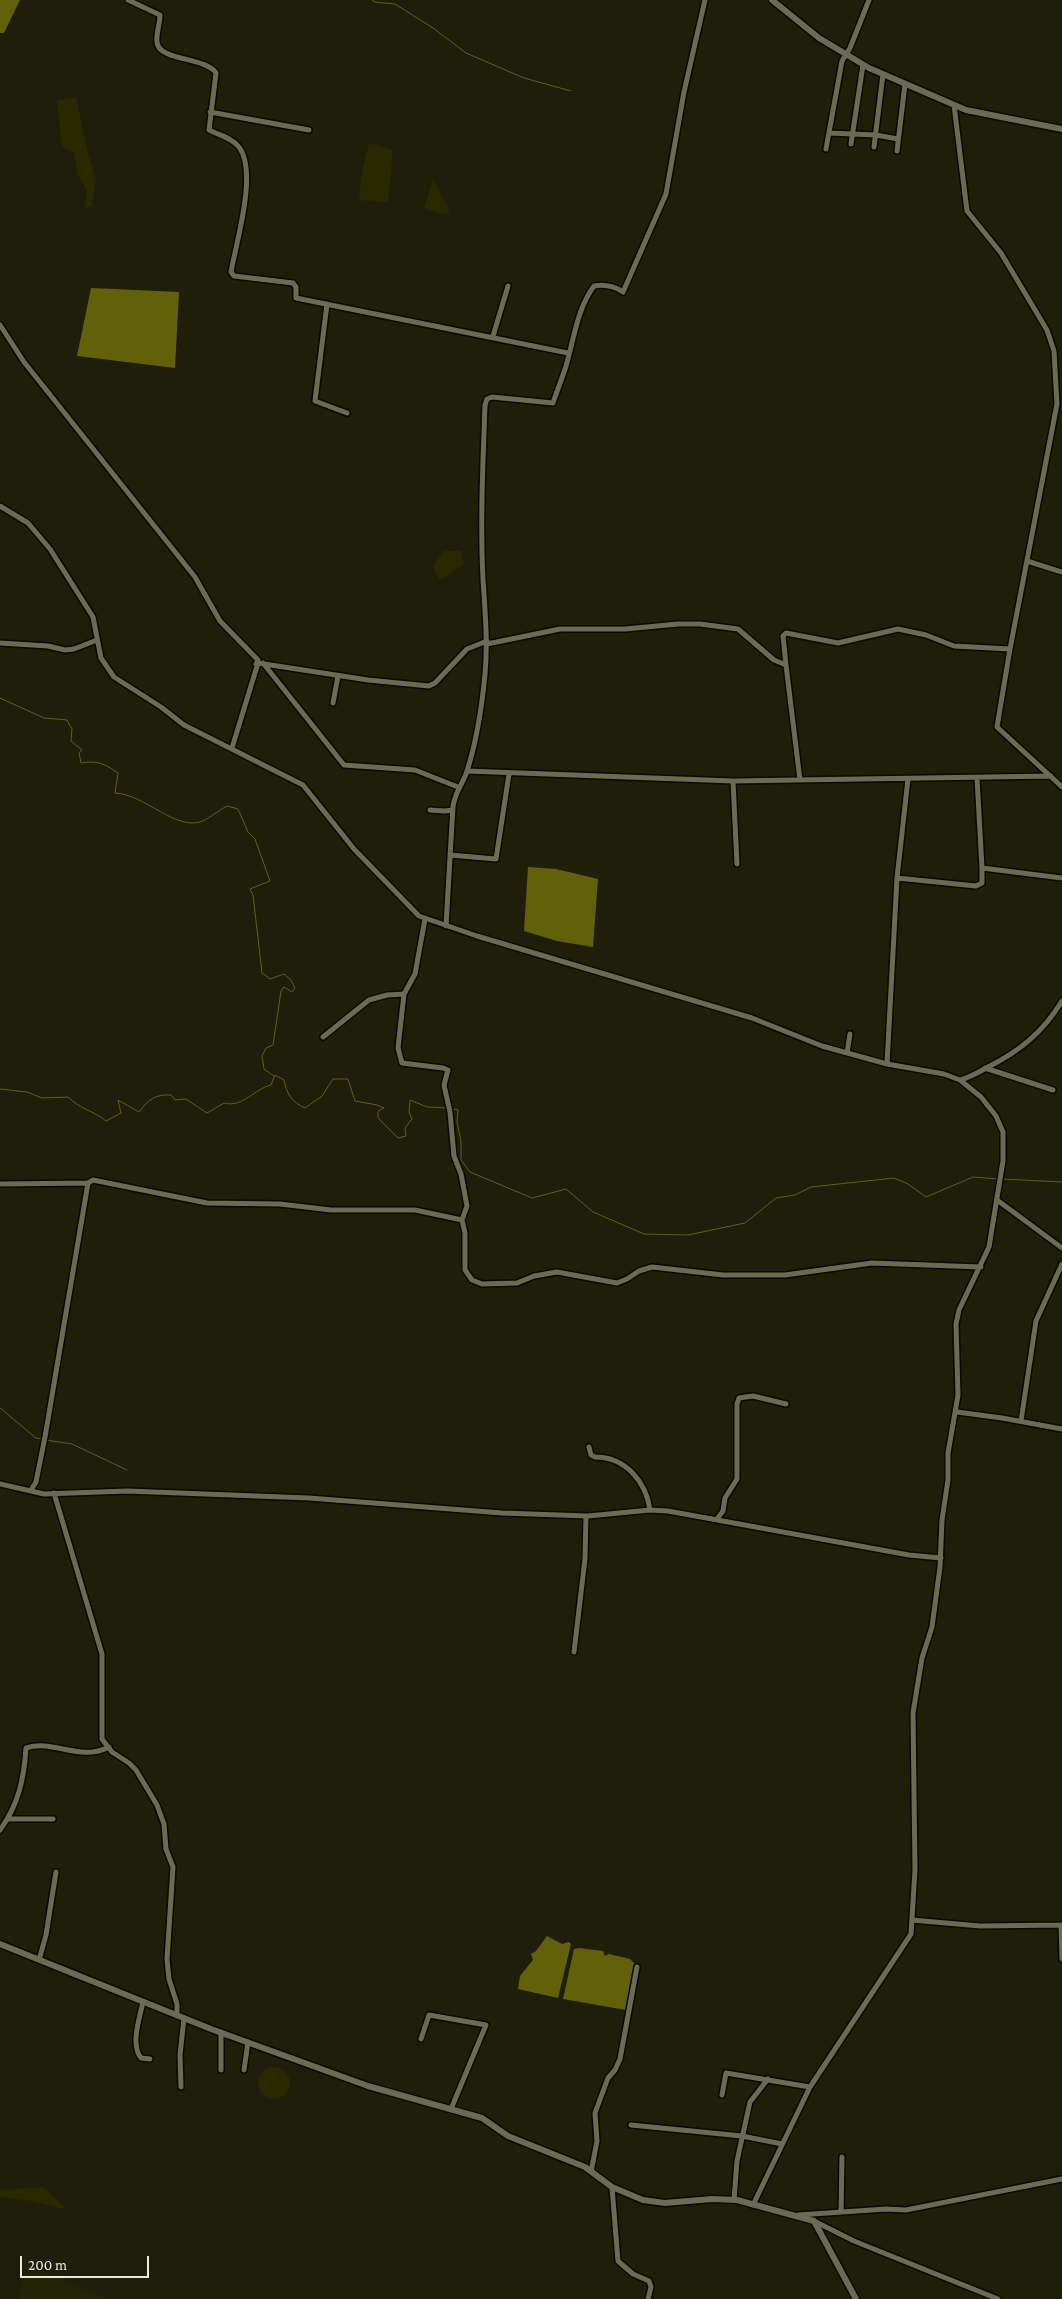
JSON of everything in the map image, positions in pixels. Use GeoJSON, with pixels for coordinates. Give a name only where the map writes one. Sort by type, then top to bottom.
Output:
{"type":"FeatureCollection","features":[{"type":"Feature","properties":{"kind":"street"},"geometry":{"type":"LineString","coordinates":[[128,0],[160,15],[156,43],[161,50],[213,68],[216,73],[209,130],[228,138],[239,148],[248,178],[231,272],[234,276],[293,283],[296,287],[296,298],[493,336],[568,353]]}},
{"type":"Feature","properties":{"kind":"street"},"geometry":{"type":"LineString","coordinates":[[446,926],[453,810],[458,787],[467,771],[481,708],[487,642],[481,480],[485,405],[487,399],[492,397],[553,403],[589,293],[594,286],[602,285],[616,287],[623,292],[638,255],[661,210],[671,175],[684,92],[705,0]]}},
{"type":"Feature","properties":{"kind":"street"},"geometry":{"type":"LineString","coordinates":[[772,0],[819,38],[862,66],[966,110],[1062,128]]}},
{"type":"Feature","properties":{"kind":"street"},"geometry":{"type":"LineString","coordinates":[[826,149],[842,62],[850,48],[869,0]]}},
{"type":"Feature","properties":{"kind":"street"},"geometry":{"type":"LineString","coordinates":[[851,144],[862,66]]}},
{"type":"Feature","properties":{"kind":"street"},"geometry":{"type":"LineString","coordinates":[[874,147],[883,74]]}},
{"type":"Feature","properties":{"kind":"street"},"geometry":{"type":"LineString","coordinates":[[897,150],[905,84]]}},
{"type":"Feature","properties":{"kind":"street"},"geometry":{"type":"LineString","coordinates":[[954,105],[967,211],[1002,253],[1047,330],[1054,352],[1057,404],[997,726],[1062,787]]}},
{"type":"Feature","properties":{"kind":"street"},"geometry":{"type":"LineString","coordinates":[[210,112],[309,130]]}},
{"type":"Feature","properties":{"kind":"street"},"geometry":{"type":"LineString","coordinates":[[829,133],[876,135],[898,140]]}},
{"type":"Feature","properties":{"kind":"street"},"geometry":{"type":"LineString","coordinates":[[493,336],[508,286]]}},
{"type":"Feature","properties":{"kind":"street"},"geometry":{"type":"LineString","coordinates":[[327,304],[315,400],[347,413]]}},
{"type":"Feature","properties":{"kind":"street"},"geometry":{"type":"LineString","coordinates":[[0,325],[24,362],[195,577],[220,621],[258,660],[232,748]]}},
{"type":"Feature","properties":{"kind":"street"},"geometry":{"type":"LineString","coordinates":[[0,506],[28,523],[50,549],[93,617],[101,658],[114,677],[184,724],[303,785],[354,849],[401,900],[425,920],[752,1018],[822,1046],[887,1064],[944,1074],[960,1080],[981,1097],[996,1116],[1003,1132],[1003,1161],[999,1175],[992,1232],[982,1267],[959,1310],[956,1324],[957,1412],[948,1453],[948,1480],[942,1520],[941,1558],[932,1627],[922,1658],[913,1713],[915,1870],[911,1934],[906,1945],[810,2087],[753,2205]]}},
{"type":"Feature","properties":{"kind":"street"},"geometry":{"type":"LineString","coordinates":[[1027,561],[1062,572]]}},
{"type":"Feature","properties":{"kind":"street"},"geometry":{"type":"LineString","coordinates":[[256,664],[263,663],[405,685],[429,686],[435,683],[467,649],[487,642],[576,628],[625,629],[700,624],[738,629],[774,660],[786,665]]}},
{"type":"Feature","properties":{"kind":"street"},"geometry":{"type":"LineString","coordinates":[[800,780],[786,665],[784,636],[786,633],[838,643],[898,629],[926,635],[954,646],[1010,649]]}},
{"type":"Feature","properties":{"kind":"street"},"geometry":{"type":"LineString","coordinates":[[0,643],[48,646],[65,650],[74,649],[97,640]]}},
{"type":"Feature","properties":{"kind":"street"},"geometry":{"type":"LineString","coordinates":[[263,663],[344,764],[415,770],[458,787]]}},
{"type":"Feature","properties":{"kind":"street"},"geometry":{"type":"LineString","coordinates":[[333,703],[338,676]]}},
{"type":"Feature","properties":{"kind":"street"},"geometry":{"type":"LineString","coordinates":[[467,771],[733,781],[1050,776]]}},
{"type":"Feature","properties":{"kind":"street"},"geometry":{"type":"LineString","coordinates":[[450,854],[496,859],[509,774]]}},
{"type":"Feature","properties":{"kind":"street"},"geometry":{"type":"LineString","coordinates":[[897,878],[976,886],[982,883],[977,778]]}},
{"type":"Feature","properties":{"kind":"street"},"geometry":{"type":"LineString","coordinates":[[887,1064],[897,878],[908,779]]}},
{"type":"Feature","properties":{"kind":"street"},"geometry":{"type":"LineString","coordinates":[[733,781],[737,864]]}},
{"type":"Feature","properties":{"kind":"street"},"geometry":{"type":"LineString","coordinates":[[430,810],[453,810]]}},
{"type":"Feature","properties":{"kind":"street"},"geometry":{"type":"LineString","coordinates":[[982,868],[1062,878]]}},
{"type":"Feature","properties":{"kind":"street"},"geometry":{"type":"LineString","coordinates":[[425,920],[415,974],[404,994],[398,1048],[399,1059],[404,1063],[448,1070],[444,1085],[450,1112],[454,1156],[462,1174],[467,1206],[462,1220],[465,1233],[465,1270],[472,1280],[482,1284],[517,1284],[534,1276],[557,1272],[617,1283],[628,1279],[639,1270],[652,1267],[723,1275],[785,1274],[872,1264],[982,1267]]}},
{"type":"Feature","properties":{"kind":"street"},"geometry":{"type":"LineString","coordinates":[[323,1037],[369,1000],[387,995],[404,994]]}},
{"type":"Feature","properties":{"kind":"street"},"geometry":{"type":"LineString","coordinates":[[960,1080],[1008,1057],[1036,1037],[1050,1022],[1062,1001]]}},
{"type":"Feature","properties":{"kind":"street"},"geometry":{"type":"LineString","coordinates":[[847,1053],[850,1034]]}},
{"type":"Feature","properties":{"kind":"street"},"geometry":{"type":"LineString","coordinates":[[986,1068],[1053,1090]]}},
{"type":"Feature","properties":{"kind":"street"},"geometry":{"type":"LineString","coordinates":[[0,1184],[88,1182],[93,1180],[207,1203],[280,1204],[331,1210],[415,1210],[462,1220]]}},
{"type":"Feature","properties":{"kind":"street"},"geometry":{"type":"LineString","coordinates":[[31,1490],[36,1482],[45,1439],[88,1182]]}},
{"type":"Feature","properties":{"kind":"street"},"geometry":{"type":"LineString","coordinates":[[997,1200],[1062,1248]]}},
{"type":"Feature","properties":{"kind":"street"},"geometry":{"type":"LineString","coordinates":[[1021,1421],[1036,1321],[1062,1264]]}},
{"type":"Feature","properties":{"kind":"street"},"geometry":{"type":"LineString","coordinates":[[717,1519],[723,1511],[725,1498],[737,1479],[737,1404],[740,1398],[753,1396],[786,1404]]}},
{"type":"Feature","properties":{"kind":"street"},"geometry":{"type":"LineString","coordinates":[[957,1412],[1021,1421],[1062,1430]]}},
{"type":"Feature","properties":{"kind":"street"},"geometry":{"type":"LineString","coordinates":[[589,1447],[591,1455],[626,1465],[630,1469],[646,1491],[650,1510]]}},
{"type":"Feature","properties":{"kind":"street"},"geometry":{"type":"LineString","coordinates":[[0,1484],[54,1493],[127,1491],[309,1498],[502,1513],[586,1516],[650,1510],[717,1519],[909,1555],[941,1558]]}},
{"type":"Feature","properties":{"kind":"street"},"geometry":{"type":"LineString","coordinates":[[54,1493],[102,1654],[102,1739],[136,1770],[157,1805],[164,1824],[166,1849],[173,1867],[168,1959],[169,1979],[177,2004],[177,2015]]}},
{"type":"Feature","properties":{"kind":"street"},"geometry":{"type":"LineString","coordinates":[[574,1652],[585,1559],[586,1516]]}},
{"type":"Feature","properties":{"kind":"street"},"geometry":{"type":"LineString","coordinates":[[0,1830],[8,1820],[24,1782],[26,1748],[48,1747],[73,1752],[100,1752],[109,1747]]}},
{"type":"Feature","properties":{"kind":"street"},"geometry":{"type":"LineString","coordinates":[[8,1820],[53,1819]]}},
{"type":"Feature","properties":{"kind":"street"},"geometry":{"type":"LineString","coordinates":[[39,1960],[46,1935],[56,1872]]}},
{"type":"Feature","properties":{"kind":"street"},"geometry":{"type":"LineString","coordinates":[[912,1920],[980,1926],[1061,1925],[1062,1959]]}},
{"type":"Feature","properties":{"kind":"street"},"geometry":{"type":"LineString","coordinates":[[0,1944],[184,2018],[368,2086],[482,2118],[508,2136],[569,2160],[591,2172],[612,2187],[643,2200],[665,2203],[712,2199],[734,2200],[798,2215],[854,2241],[998,2299]]}},
{"type":"Feature","properties":{"kind":"street"},"geometry":{"type":"LineString","coordinates":[[591,2172],[597,2141],[595,2113],[608,2078],[615,2070],[620,2059],[637,1967]]}},
{"type":"Feature","properties":{"kind":"street"},"geometry":{"type":"LineString","coordinates":[[143,2002],[136,2039],[137,2054],[140,2058],[150,2060]]}},
{"type":"Feature","properties":{"kind":"street"},"geometry":{"type":"LineString","coordinates":[[421,2039],[429,2015],[486,2026],[451,2109]]}},
{"type":"Feature","properties":{"kind":"street"},"geometry":{"type":"LineString","coordinates":[[180,2087],[180,2055],[184,2018]]}},
{"type":"Feature","properties":{"kind":"street"},"geometry":{"type":"LineString","coordinates":[[221,2032],[222,2070]]}},
{"type":"Feature","properties":{"kind":"street"},"geometry":{"type":"LineString","coordinates":[[244,2070],[248,2042]]}},
{"type":"Feature","properties":{"kind":"street"},"geometry":{"type":"LineString","coordinates":[[722,2094],[726,2074],[810,2087]]}},
{"type":"Feature","properties":{"kind":"street"},"geometry":{"type":"LineString","coordinates":[[734,2200],[742,2136],[750,2102],[768,2079]]}},
{"type":"Feature","properties":{"kind":"street"},"geometry":{"type":"LineString","coordinates":[[632,2125],[742,2136],[782,2144]]}},
{"type":"Feature","properties":{"kind":"street"},"geometry":{"type":"LineString","coordinates":[[841,2212],[842,2156]]}},
{"type":"Feature","properties":{"kind":"street"},"geometry":{"type":"LineString","coordinates":[[798,2215],[906,2210],[935,2206],[1062,2179]]}},
{"type":"Feature","properties":{"kind":"street"},"geometry":{"type":"LineString","coordinates":[[612,2187],[618,2261],[633,2274],[649,2281],[651,2287],[648,2299]]}},
{"type":"Feature","properties":{"kind":"street"},"geometry":{"type":"LineString","coordinates":[[814,2221],[856,2299]]}},
{"type":"Feature","properties":{"kind":"shaded area"},"geometry":{"type":"Polygon","coordinates":[[[0,0],[20,0],[4,33],[0,33],[0,0]]]}},
{"type":"Feature","properties":{"kind":"shaded area"},"geometry":{"type":"Polygon","coordinates":[[[76,97],[87,150],[96,179],[92,206],[85,208],[87,190],[77,174],[74,152],[62,148],[57,100],[76,97]]]}},
{"type":"Feature","properties":{"kind":"shaded area"},"geometry":{"type":"Polygon","coordinates":[[[369,143],[393,150],[388,203],[359,200],[362,171],[369,143]]]}},
{"type":"Feature","properties":{"kind":"shaded area"},"geometry":{"type":"Polygon","coordinates":[[[433,178],[450,212],[443,215],[424,208],[433,178]]]}},
{"type":"Feature","properties":{"kind":"shaded area"},"geometry":{"type":"Polygon","coordinates":[[[91,288],[179,292],[175,368],[77,356],[91,288]]]}},
{"type":"Feature","properties":{"kind":"shaded area"},"geometry":{"type":"Polygon","coordinates":[[[444,551],[461,551],[464,564],[439,581],[433,566],[444,551]]]}},
{"type":"Feature","properties":{"kind":"shaded area"},"geometry":{"type":"Polygon","coordinates":[[[528,867],[556,869],[598,879],[593,947],[557,941],[524,931],[528,867]]]}},
{"type":"Feature","properties":{"kind":"shaded area"},"geometry":{"type":"Polygon","coordinates":[[[547,1936],[562,1944],[569,1942],[571,1944],[558,1998],[518,1989],[520,1976],[533,1960],[531,1954],[536,1951],[547,1936]]]}},
{"type":"Feature","properties":{"kind":"shaded area"},"geometry":{"type":"Polygon","coordinates":[[[574,1949],[603,1951],[605,1956],[609,1954],[630,1959],[635,1964],[626,2010],[563,1999],[574,1949]]]}},
{"type":"Feature","properties":{"kind":"shaded area"},"geometry":{"type":"Polygon","coordinates":[[[274,2067],[280,2068],[285,2072],[289,2077],[289,2089],[285,2094],[280,2098],[274,2099],[268,2098],[263,2094],[259,2089],[258,2083],[259,2077],[263,2072],[268,2068],[274,2067]]]}},
{"type":"Feature","properties":{"kind":"shaded area"},"geometry":{"type":"Polygon","coordinates":[[[43,2187],[68,2210],[31,2201],[0,2197],[0,2190],[43,2187]]]}},
{"type":"Feature","properties":{"kind":"shaded area"},"geometry":{"type":"Polygon","coordinates":[[[27,2265],[104,2297],[109,2299],[18,2299],[27,2265]]]}},
{"type":"Feature","properties":{"kind":"waterway"},"geometry":{"type":"LineString","coordinates":[[372,0],[395,4],[433,28],[466,53],[524,78],[571,91]]}},
{"type":"Feature","properties":{"kind":"waterway"},"geometry":{"type":"LineString","coordinates":[[0,698],[44,718],[67,720],[72,729],[71,741],[82,750],[79,753],[81,763],[92,762],[101,764],[118,773],[115,793],[138,799],[171,817],[193,823],[203,821],[227,806],[238,809],[248,832],[255,839],[270,881],[250,889],[253,895],[262,973],[270,979],[284,974],[291,980],[295,988],[292,992],[284,987],[281,991],[273,1045],[266,1048],[262,1056],[264,1069],[274,1076]]}},
{"type":"Feature","properties":{"kind":"waterway"},"geometry":{"type":"LineString","coordinates":[[0,1089],[27,1092],[42,1098],[68,1097],[106,1121],[121,1113],[118,1100],[139,1112],[152,1099],[165,1095],[171,1095],[175,1100],[186,1099],[207,1113],[224,1103],[231,1104],[243,1101],[259,1090],[271,1085],[275,1075],[284,1080],[293,1100],[305,1108],[322,1096],[333,1079],[348,1079],[355,1101],[384,1108],[378,1111],[378,1118],[398,1138],[406,1136],[405,1128],[412,1119],[409,1112],[410,1100],[427,1107],[448,1108]]}},
{"type":"Feature","properties":{"kind":"waterway"},"geometry":{"type":"LineString","coordinates":[[452,1109],[458,1110],[457,1122],[461,1141],[461,1160],[470,1172],[532,1198],[566,1189],[593,1212],[644,1234],[688,1235],[745,1223],[776,1198],[795,1195],[811,1187],[894,1178],[908,1184],[926,1197],[973,1177],[999,1179]]}},
{"type":"Feature","properties":{"kind":"waterway"},"geometry":{"type":"LineString","coordinates":[[1003,1179],[1062,1182]]}},
{"type":"Feature","properties":{"kind":"waterway"},"geometry":{"type":"LineString","coordinates":[[0,1408],[36,1438],[42,1439]]}},
{"type":"Feature","properties":{"kind":"waterway"},"geometry":{"type":"LineString","coordinates":[[46,1440],[72,1444],[127,1470]]}}]}
